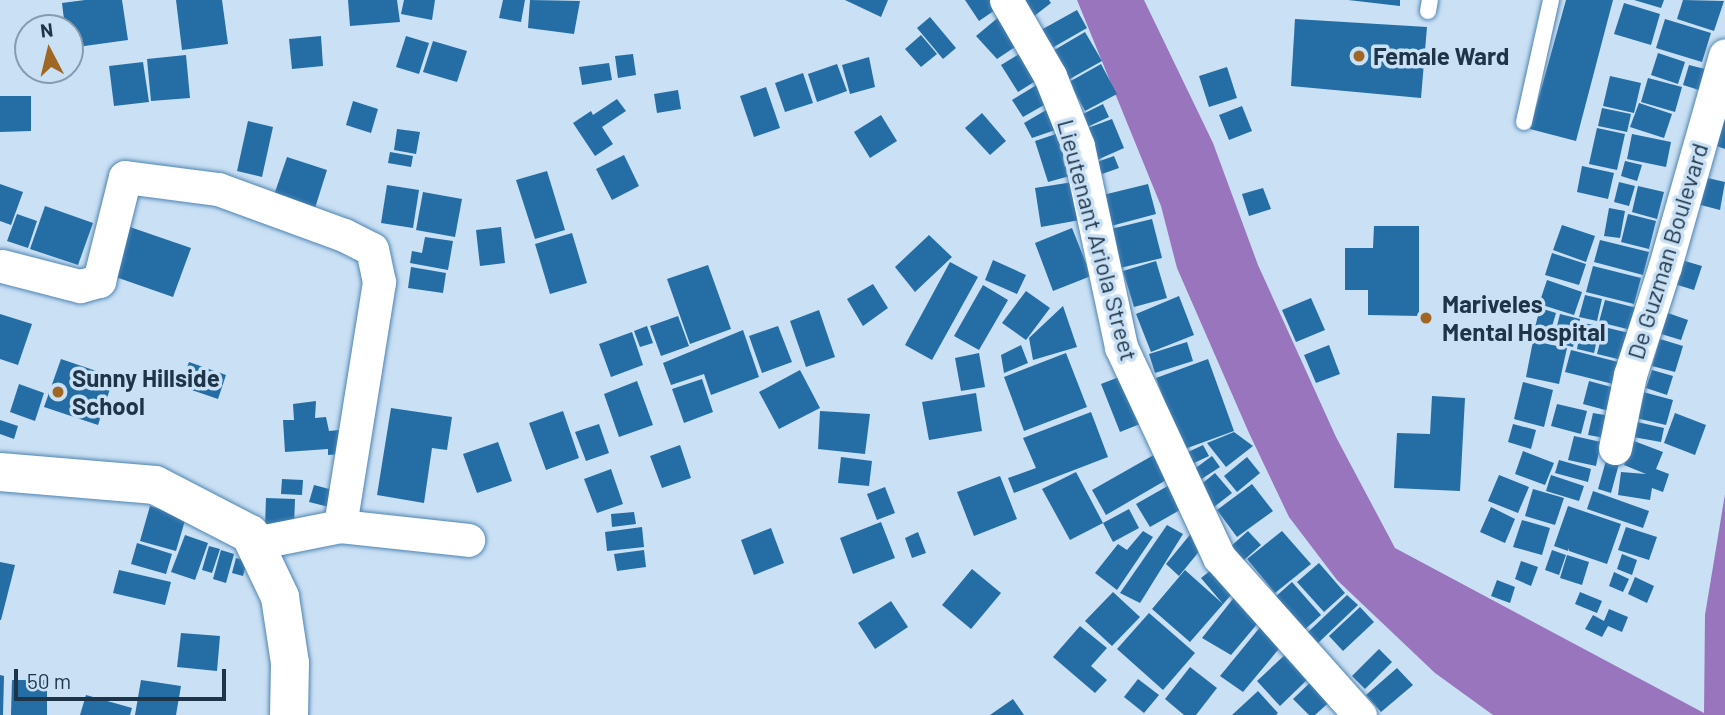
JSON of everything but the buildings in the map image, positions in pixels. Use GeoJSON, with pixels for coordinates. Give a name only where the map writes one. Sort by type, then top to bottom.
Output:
{"type":"FeatureCollection","features":[{"type":"Feature","properties":{"kind":"main road"},"geometry":{"type":"LineString","coordinates":[[0,472],[155,485],[250,534],[281,597],[290,663],[289,715]]}},
{"type":"Feature","properties":{"kind":"street","name":"Lieutenant Ariola Street"},"geometry":{"type":"LineString","coordinates":[[1006,0],[1050,76],[1078,146],[1121,347],[1219,557],[1360,715]]}},
{"type":"Feature","properties":{"kind":"street","name":"De Guzman Boulevard"},"geometry":{"type":"LineString","coordinates":[[1615,448],[1630,375],[1725,55]]}},
{"type":"Feature","properties":{"kind":"street"},"geometry":{"type":"LineString","coordinates":[[2,266],[80,286],[99,281],[125,177],[218,189],[344,235],[372,249],[379,282],[340,526]]}},
{"type":"Feature","properties":{"kind":"street"},"geometry":{"type":"LineString","coordinates":[[255,542],[340,526],[468,540]]}},
{"type":"Feature","properties":{"kind":"lane"},"geometry":{"type":"LineString","coordinates":[[1524,122],[1551,0]]}},
{"type":"Feature","properties":{"kind":"shaded area"},"geometry":{"type":"Polygon","coordinates":[[[1077,0],[1144,0],[1213,143],[1258,265],[1336,437],[1395,548],[1704,713],[1705,615],[1725,494],[1725,715],[1493,715],[1435,673],[1337,580],[1289,517],[1249,433],[1177,268],[1161,206],[1077,0]]]}},
{"type":"Feature","properties":{"kind":"place","name":"Female Ward"},"geometry":{"type":"Point","coordinates":[1359,56]}},
{"type":"Feature","properties":{"kind":"place","name":"Mariveles Mental Hospital"},"geometry":{"type":"Point","coordinates":[1426,318]}},
{"type":"Feature","properties":{"kind":"place","name":"Sunny Hillside School"},"geometry":{"type":"Point","coordinates":[58,392]}}]}
